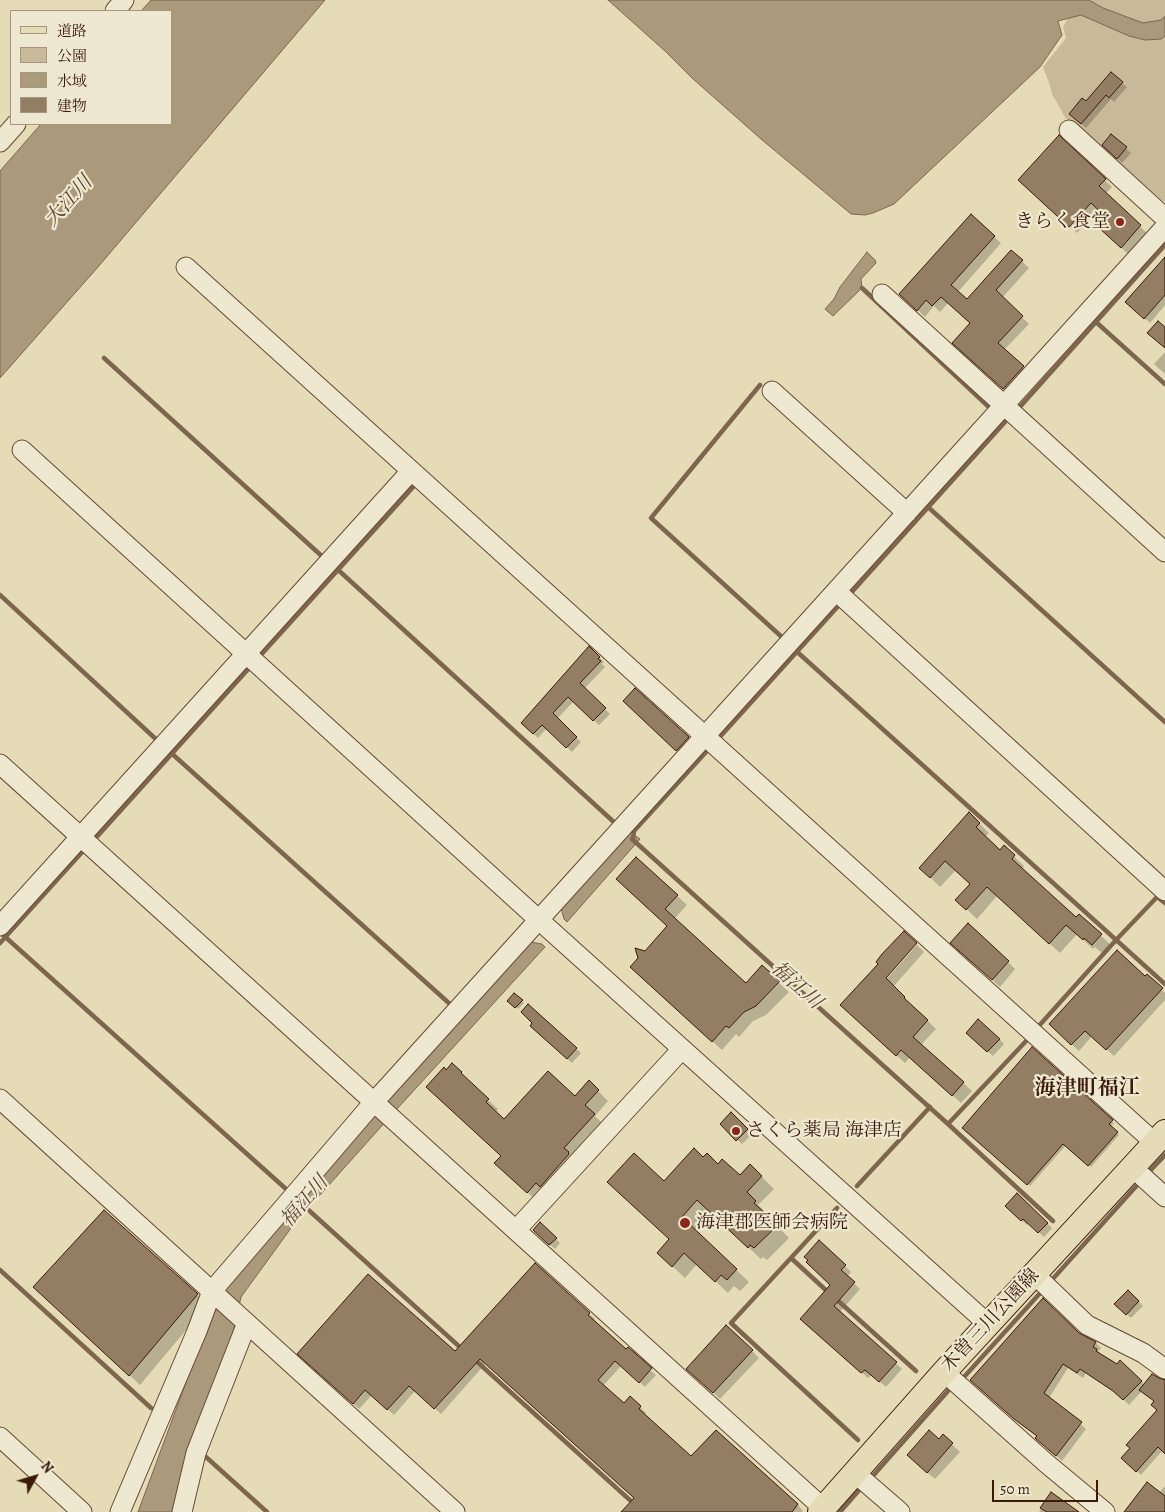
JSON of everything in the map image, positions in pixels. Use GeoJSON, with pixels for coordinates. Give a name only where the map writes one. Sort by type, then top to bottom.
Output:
{"type":"FeatureCollection","features":[{"type":"Feature","properties":{"kind":"main road","name":"木曽三川公園線"},"geometry":{"type":"LineString","coordinates":[[822,1510],[944,1372],[1160,1137]]}},
{"type":"Feature","properties":{"kind":"street"},"geometry":{"type":"LineString","coordinates":[[116,10],[124,0]]}},
{"type":"Feature","properties":{"kind":"street"},"geometry":{"type":"LineString","coordinates":[[0,142],[15,125]]}},
{"type":"Feature","properties":{"kind":"street"},"geometry":{"type":"LineString","coordinates":[[1070,130],[1165,218]]}},
{"type":"Feature","properties":{"kind":"street"},"geometry":{"type":"LineString","coordinates":[[120,1512],[197,1330],[215,1293],[381,1109],[539,920],[1165,227]]}},
{"type":"Feature","properties":{"kind":"street"},"geometry":{"type":"LineString","coordinates":[[186,267],[705,736],[1160,1137]]}},
{"type":"Feature","properties":{"kind":"street"},"geometry":{"type":"LineString","coordinates":[[882,294],[1165,552]]}},
{"type":"Feature","properties":{"kind":"street"},"geometry":{"type":"LineString","coordinates":[[772,391],[907,513]]}},
{"type":"Feature","properties":{"kind":"street"},"geometry":{"type":"LineString","coordinates":[[22,450],[539,920],[988,1324]]}},
{"type":"Feature","properties":{"kind":"street"},"geometry":{"type":"LineString","coordinates":[[0,926],[248,654],[411,471]]}},
{"type":"Feature","properties":{"kind":"street"},"geometry":{"type":"LineString","coordinates":[[836,590],[1165,891]]}},
{"type":"Feature","properties":{"kind":"street"},"geometry":{"type":"LineString","coordinates":[[0,764],[516,1230],[822,1510]]}},
{"type":"Feature","properties":{"kind":"street"},"geometry":{"type":"LineString","coordinates":[[516,1230],[682,1049]]}},
{"type":"Feature","properties":{"kind":"street"},"geometry":{"type":"LineString","coordinates":[[0,1099],[455,1512]]}},
{"type":"Feature","properties":{"kind":"street"},"geometry":{"type":"LineString","coordinates":[[1132,1167],[1165,1197]]}},
{"type":"Feature","properties":{"kind":"street"},"geometry":{"type":"LineString","coordinates":[[1034,1274],[1087,1324],[1143,1353],[1165,1369]]}},
{"type":"Feature","properties":{"kind":"street"},"geometry":{"type":"LineString","coordinates":[[182,1512],[196,1454],[244,1321]]}},
{"type":"Feature","properties":{"kind":"street"},"geometry":{"type":"LineString","coordinates":[[944,1372],[1046,1463],[1105,1512]]}},
{"type":"Feature","properties":{"kind":"street"},"geometry":{"type":"LineString","coordinates":[[0,1437],[82,1512]]}},
{"type":"Feature","properties":{"kind":"street"},"geometry":{"type":"LineString","coordinates":[[855,1473],[900,1512]]}},
{"type":"Feature","properties":{"kind":"green space"},"geometry":{"type":"Polygon","coordinates":[[[1073,0],[1165,0],[1165,201],[1162,201],[1152,192],[1149,195],[1066,119],[1052,94],[1043,67],[1066,38],[1063,27],[1070,14],[1073,0]]]}},
{"type":"Feature","properties":{"kind":"water","name":"大江川"},"geometry":{"type":"Polygon","coordinates":[[[151,0],[325,0],[98,267],[0,378],[0,171],[40,125],[172,125],[172,10],[142,10],[151,0]]]}},
{"type":"Feature","properties":{"kind":"water"},"geometry":{"type":"Polygon","coordinates":[[[608,0],[1089,0],[1103,8],[1143,23],[1161,20],[1165,16],[1165,36],[1161,39],[1145,40],[1129,36],[1081,15],[1058,21],[1062,35],[1040,67],[894,204],[865,215],[851,214],[761,139],[608,0]]]}},
{"type":"Feature","properties":{"kind":"water"},"geometry":{"type":"Polygon","coordinates":[[[867,252],[876,263],[861,279],[862,288],[833,316],[825,309],[867,252]]]}},
{"type":"Feature","properties":{"kind":"water"},"geometry":{"type":"Polygon","coordinates":[[[630,832],[640,839],[567,922],[564,919],[561,908],[630,832]]]}},
{"type":"Feature","properties":{"kind":"water"},"geometry":{"type":"Polygon","coordinates":[[[530,942],[542,944],[545,947],[294,1224],[241,1297],[234,1329],[172,1512],[138,1512],[214,1307],[228,1282],[331,1163],[530,942]]]}},
{"type":"Feature","properties":{"kind":"building"},"geometry":{"type":"Polygon","coordinates":[[[1111,72],[1123,82],[1109,98],[1106,95],[1081,124],[1069,114],[1082,98],[1086,101],[1111,72]]]}},
{"type":"Feature","properties":{"kind":"building"},"geometry":{"type":"Polygon","coordinates":[[[1111,134],[1127,147],[1117,159],[1102,145],[1111,134]]]}},
{"type":"Feature","properties":{"kind":"building"},"geometry":{"type":"Polygon","coordinates":[[[1059,135],[1106,179],[1099,186],[1141,225],[1121,248],[1098,227],[1107,218],[1091,203],[1069,227],[1018,180],[1059,135]]]}},
{"type":"Feature","properties":{"kind":"building"},"geometry":{"type":"Polygon","coordinates":[[[971,214],[995,236],[951,285],[967,299],[1011,250],[1023,260],[996,290],[1023,316],[998,343],[1024,366],[1003,389],[952,343],[970,323],[941,297],[932,306],[926,300],[917,311],[899,294],[971,214]]]}},
{"type":"Feature","properties":{"kind":"building"},"geometry":{"type":"Polygon","coordinates":[[[1165,257],[1165,295],[1144,319],[1125,302],[1165,257]]]}},
{"type":"Feature","properties":{"kind":"building"},"geometry":{"type":"Polygon","coordinates":[[[1158,321],[1165,327],[1165,348],[1147,333],[1158,321]]]}},
{"type":"Feature","properties":{"kind":"building"},"geometry":{"type":"Polygon","coordinates":[[[589,646],[600,657],[598,659],[601,661],[580,683],[606,708],[593,721],[568,697],[553,713],[577,737],[566,748],[542,725],[533,734],[521,723],[589,646]]]}},
{"type":"Feature","properties":{"kind":"building"},"geometry":{"type":"Polygon","coordinates":[[[635,688],[689,737],[676,751],[623,701],[635,688]]]}},
{"type":"Feature","properties":{"kind":"building"},"geometry":{"type":"Polygon","coordinates":[[[969,812],[980,823],[976,827],[1000,850],[1004,845],[1015,855],[1012,859],[1076,917],[1079,914],[1102,934],[1092,945],[1084,938],[1083,940],[1066,925],[1049,944],[987,887],[966,910],[955,900],[970,884],[945,861],[930,878],[919,868],[969,812]]]}},
{"type":"Feature","properties":{"kind":"building"},"geometry":{"type":"Polygon","coordinates":[[[636,857],[678,895],[665,909],[746,983],[762,965],[780,981],[756,1006],[744,1012],[729,1028],[726,1026],[712,1042],[630,967],[638,958],[635,948],[645,951],[667,926],[616,879],[636,857]]]}},
{"type":"Feature","properties":{"kind":"building"},"geometry":{"type":"Polygon","coordinates":[[[968,923],[1009,961],[992,980],[950,943],[968,923]]]}},
{"type":"Feature","properties":{"kind":"building"},"geometry":{"type":"Polygon","coordinates":[[[904,931],[917,943],[886,978],[928,1020],[913,1037],[964,1082],[952,1096],[901,1050],[896,1056],[840,1005],[878,964],[876,962],[882,954],[904,931]]]}},
{"type":"Feature","properties":{"kind":"building"},"geometry":{"type":"Polygon","coordinates":[[[1117,950],[1145,976],[1147,974],[1163,988],[1106,1050],[1085,1031],[1071,1045],[1049,1024],[1117,950]]]}},
{"type":"Feature","properties":{"kind":"building"},"geometry":{"type":"Polygon","coordinates":[[[514,993],[523,1000],[515,1008],[507,1001],[514,993]]]}},
{"type":"Feature","properties":{"kind":"building"},"geometry":{"type":"Polygon","coordinates":[[[528,1004],[577,1048],[567,1059],[530,1026],[532,1023],[521,1012],[528,1004]]]}},
{"type":"Feature","properties":{"kind":"building"},"geometry":{"type":"Polygon","coordinates":[[[978,1019],[1000,1039],[987,1052],[966,1033],[978,1019]]]}},
{"type":"Feature","properties":{"kind":"building"},"geometry":{"type":"Polygon","coordinates":[[[1032,1047],[1113,1120],[1109,1124],[1118,1132],[1088,1166],[1063,1144],[1027,1185],[962,1128],[1032,1047]]]}},
{"type":"Feature","properties":{"kind":"building"},"geometry":{"type":"Polygon","coordinates":[[[452,1063],[489,1099],[486,1102],[504,1119],[548,1071],[575,1096],[589,1080],[599,1090],[585,1105],[595,1114],[564,1148],[569,1154],[540,1187],[536,1183],[527,1193],[494,1163],[501,1156],[426,1087],[444,1067],[446,1070],[452,1063]]]}},
{"type":"Feature","properties":{"kind":"building","name":"さくら薬局 海津店"},"geometry":{"type":"Polygon","coordinates":[[[731,1112],[748,1129],[736,1141],[720,1124],[731,1112]]]}},
{"type":"Feature","properties":{"kind":"building"},"geometry":{"type":"Polygon","coordinates":[[[694,1148],[703,1157],[707,1153],[718,1164],[722,1159],[740,1175],[750,1164],[762,1176],[747,1192],[756,1201],[754,1203],[778,1225],[754,1248],[750,1245],[748,1248],[697,1200],[682,1217],[737,1269],[727,1280],[721,1275],[715,1282],[684,1253],[672,1267],[657,1253],[669,1239],[607,1182],[634,1153],[664,1181],[694,1148]]]}},
{"type":"Feature","properties":{"kind":"building"},"geometry":{"type":"Polygon","coordinates":[[[1017,1193],[1048,1223],[1038,1233],[1005,1206],[1017,1193]]]}},
{"type":"Feature","properties":{"kind":"building"},"geometry":{"type":"Polygon","coordinates":[[[104,1210],[198,1294],[129,1376],[33,1287],[104,1210]]]}},
{"type":"Feature","properties":{"kind":"building"},"geometry":{"type":"Polygon","coordinates":[[[540,1222],[557,1238],[549,1245],[533,1230],[540,1222]]]}},
{"type":"Feature","properties":{"kind":"building"},"geometry":{"type":"Polygon","coordinates":[[[819,1240],[846,1265],[841,1270],[855,1282],[834,1306],[897,1362],[879,1382],[865,1370],[861,1373],[800,1319],[830,1285],[806,1262],[808,1260],[804,1257],[819,1240]]]}},
{"type":"Feature","properties":{"kind":"building"},"geometry":{"type":"Polygon","coordinates":[[[535,1263],[590,1313],[588,1315],[626,1349],[628,1347],[652,1368],[639,1383],[615,1361],[598,1380],[624,1403],[630,1396],[641,1406],[639,1409],[691,1456],[716,1430],[798,1504],[792,1512],[621,1512],[634,1498],[480,1359],[434,1409],[409,1386],[387,1410],[365,1390],[353,1404],[297,1354],[368,1274],[455,1351],[535,1263]]]}},
{"type":"Feature","properties":{"kind":"building"},"geometry":{"type":"Polygon","coordinates":[[[1128,1290],[1139,1301],[1126,1315],[1114,1304],[1128,1290]]]}},
{"type":"Feature","properties":{"kind":"building"},"geometry":{"type":"Polygon","coordinates":[[[1043,1298],[1079,1333],[1096,1342],[1093,1347],[1097,1349],[1096,1351],[1117,1364],[1120,1360],[1142,1381],[1123,1400],[1080,1369],[1077,1373],[1063,1364],[1044,1393],[1082,1422],[1056,1456],[1035,1438],[1037,1436],[1014,1419],[970,1380],[1043,1298]]]}},
{"type":"Feature","properties":{"kind":"building"},"geometry":{"type":"Polygon","coordinates":[[[726,1325],[753,1350],[713,1393],[686,1369],[726,1325]]]}},
{"type":"Feature","properties":{"kind":"building"},"geometry":{"type":"Polygon","coordinates":[[[1152,1374],[1165,1380],[1165,1454],[1158,1447],[1136,1472],[1121,1458],[1130,1448],[1126,1445],[1157,1410],[1151,1405],[1154,1401],[1139,1390],[1152,1374]]]}},
{"type":"Feature","properties":{"kind":"building"},"geometry":{"type":"Polygon","coordinates":[[[929,1430],[939,1439],[943,1434],[953,1443],[927,1473],[907,1455],[929,1430]]]}},
{"type":"Feature","properties":{"kind":"building"},"geometry":{"type":"Polygon","coordinates":[[[1147,1482],[1165,1496],[1165,1512],[1124,1512],[1147,1482]]]}},
{"type":"Feature","properties":{"kind":"building"},"geometry":{"type":"Polygon","coordinates":[[[1051,1492],[1079,1512],[1047,1512],[1040,1508],[1051,1492]]]}},
{"type":"Feature","properties":{"kind":"waterway"},"geometry":{"type":"LineString","coordinates":[[1018,409],[1165,245]]}},
{"type":"Feature","properties":{"kind":"waterway"},"geometry":{"type":"LineString","coordinates":[[862,288],[991,409]]}},
{"type":"Feature","properties":{"kind":"waterway"},"geometry":{"type":"LineString","coordinates":[[1096,322],[1165,384]]}},
{"type":"Feature","properties":{"kind":"waterway"},"geometry":{"type":"LineString","coordinates":[[104,358],[325,559]]}},
{"type":"Feature","properties":{"kind":"waterway"},"geometry":{"type":"LineString","coordinates":[[760,385],[651,518],[784,639]]}},
{"type":"Feature","properties":{"kind":"waterway"},"geometry":{"type":"LineString","coordinates":[[850,594],[1005,422]]}},
{"type":"Feature","properties":{"kind":"waterway"},"geometry":{"type":"LineString","coordinates":[[259,657],[415,485]]}},
{"type":"Feature","properties":{"kind":"waterway"},"geometry":{"type":"LineString","coordinates":[[928,507],[1165,722]]}},
{"type":"Feature","properties":{"kind":"waterway"},"geometry":{"type":"LineString","coordinates":[[335,567],[616,824]]}},
{"type":"Feature","properties":{"kind":"waterway"},"geometry":{"type":"LineString","coordinates":[[0,595],[159,742]]}},
{"type":"Feature","properties":{"kind":"waterway"},"geometry":{"type":"LineString","coordinates":[[718,739],[841,603]]}},
{"type":"Feature","properties":{"kind":"waterway"},"geometry":{"type":"LineString","coordinates":[[794,649],[1165,984]]}},
{"type":"Feature","properties":{"kind":"waterway"},"geometry":{"type":"LineString","coordinates":[[94,840],[251,666]]}},
{"type":"Feature","properties":{"kind":"waterway"},"geometry":{"type":"LineString","coordinates":[[169,751],[451,1005]]}},
{"type":"Feature","properties":{"kind":"waterway"},"geometry":{"type":"LineString","coordinates":[[633,839],[634,831],[707,751]]}},
{"type":"Feature","properties":{"kind":"waterway","name":"福江川"},"geometry":{"type":"LineString","coordinates":[[632,839],[948,1124],[1028,1039]]}},
{"type":"Feature","properties":{"kind":"waterway"},"geometry":{"type":"LineString","coordinates":[[0,943],[84,850]]}},
{"type":"Feature","properties":{"kind":"waterway","name":"福江川"},"geometry":{"type":"LineString","coordinates":[[1037,1028],[1157,897],[1165,903]]}},
{"type":"Feature","properties":{"kind":"waterway"},"geometry":{"type":"LineString","coordinates":[[2,934],[286,1189]]}},
{"type":"Feature","properties":{"kind":"waterway"},"geometry":{"type":"LineString","coordinates":[[857,1186],[930,1107]]}},
{"type":"Feature","properties":{"kind":"waterway"},"geometry":{"type":"LineString","coordinates":[[948,1124],[1053,1221]]}},
{"type":"Feature","properties":{"kind":"waterway"},"geometry":{"type":"LineString","coordinates":[[1149,1172],[1165,1155]]}},
{"type":"Feature","properties":{"kind":"waterway"},"geometry":{"type":"LineString","coordinates":[[1050,1282],[1140,1182]]}},
{"type":"Feature","properties":{"kind":"waterway"},"geometry":{"type":"LineString","coordinates":[[303,1205],[462,1349]]}},
{"type":"Feature","properties":{"kind":"waterway"},"geometry":{"type":"LineString","coordinates":[[837,1208],[731,1323],[858,1440]]}},
{"type":"Feature","properties":{"kind":"waterway"},"geometry":{"type":"LineString","coordinates":[[791,1258],[829,1293]]}},
{"type":"Feature","properties":{"kind":"waterway"},"geometry":{"type":"LineString","coordinates":[[0,1270],[151,1408]]}},
{"type":"Feature","properties":{"kind":"waterway"},"geometry":{"type":"LineString","coordinates":[[964,1377],[1042,1291]]}},
{"type":"Feature","properties":{"kind":"waterway"},"geometry":{"type":"LineString","coordinates":[[835,1298],[916,1371]]}},
{"type":"Feature","properties":{"kind":"waterway"},"geometry":{"type":"LineString","coordinates":[[474,1359],[643,1512]]}},
{"type":"Feature","properties":{"kind":"waterway"},"geometry":{"type":"LineString","coordinates":[[871,1478],[948,1391]]}},
{"type":"Feature","properties":{"kind":"waterway"},"geometry":{"type":"LineString","coordinates":[[206,1457],[267,1512]]}},
{"type":"Feature","properties":{"kind":"waterway"},"geometry":{"type":"LineString","coordinates":[[840,1512],[861,1488]]}},
{"type":"Feature","properties":{"kind":"place","name":"きらく食堂"},"geometry":{"type":"Point","coordinates":[1120,222]}},
{"type":"Feature","properties":{"kind":"place","name":"さくら薬局 海津店"},"geometry":{"type":"Point","coordinates":[736,1131]}},
{"type":"Feature","properties":{"kind":"place","name":"海津郡医師会病院"},"geometry":{"type":"Point","coordinates":[685,1223]}},
{"type":"Feature","properties":{"kind":"district","name":"海津町福江"},"geometry":{"type":"Point","coordinates":[1087,1089]}}]}
